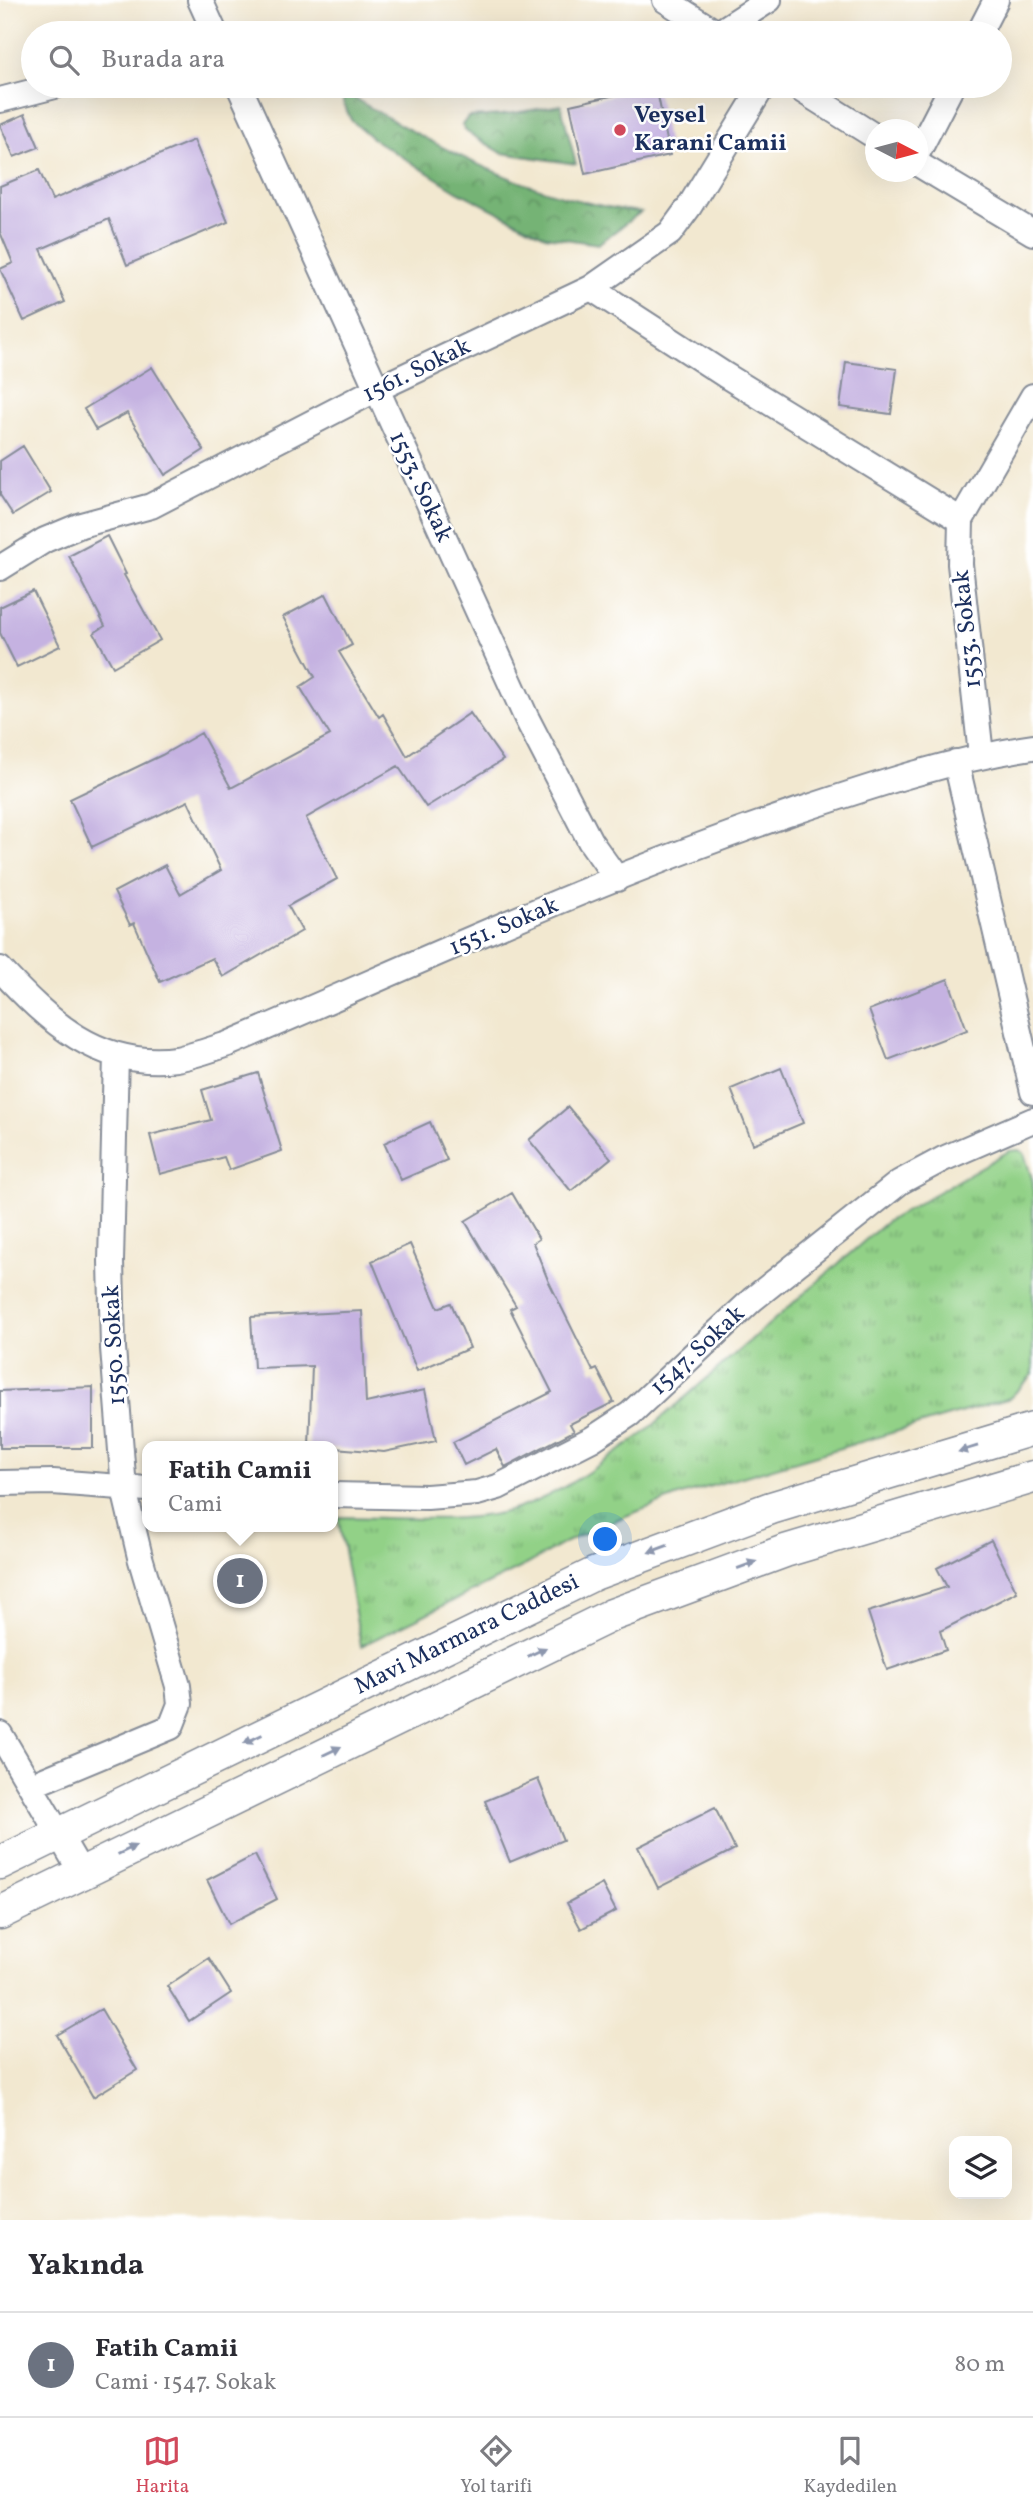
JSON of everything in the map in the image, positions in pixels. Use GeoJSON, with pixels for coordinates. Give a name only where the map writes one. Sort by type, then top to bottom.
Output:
{"type":"FeatureCollection","features":[{"type":"Feature","properties":{"kind":"street"},"geometry":{"type":"LineString","coordinates":[[200,0],[210,21]]}},
{"type":"Feature","properties":{"kind":"street"},"geometry":{"type":"LineString","coordinates":[[665,0],[698,21]]}},
{"type":"Feature","properties":{"kind":"street"},"geometry":{"type":"LineString","coordinates":[[736,21],[769,0]]}},
{"type":"Feature","properties":{"kind":"street"},"geometry":{"type":"LineString","coordinates":[[985,21],[996,0]]}},
{"type":"Feature","properties":{"kind":"street"},"geometry":{"type":"LineString","coordinates":[[0,100],[21,95]]}},
{"type":"Feature","properties":{"kind":"street","name":"1553. Sokak"},"geometry":{"type":"LineString","coordinates":[[244,98],[375,390],[532,728],[590,841],[617,879]]}},
{"type":"Feature","properties":{"kind":"street","name":"1561. Sokak"},"geometry":{"type":"LineString","coordinates":[[0,568],[45,540],[81,525],[151,506],[375,390],[590,288],[670,233],[689,207],[756,98]]}},
{"type":"Feature","properties":{"kind":"street"},"geometry":{"type":"LineString","coordinates":[[814,98],[865,130]]}},
{"type":"Feature","properties":{"kind":"street"},"geometry":{"type":"LineString","coordinates":[[928,133],[946,98]]}},
{"type":"Feature","properties":{"kind":"street"},"geometry":{"type":"LineString","coordinates":[[928,170],[1033,233]]}},
{"type":"Feature","properties":{"kind":"street"},"geometry":{"type":"LineString","coordinates":[[590,288],[737,383],[961,520]]}},
{"type":"Feature","properties":{"kind":"street","name":"1553. Sokak"},"geometry":{"type":"LineString","coordinates":[[981,755],[960,564],[961,520],[1033,396]]}},
{"type":"Feature","properties":{"kind":"street","name":"1551. Sokak"},"geometry":{"type":"LineString","coordinates":[[0,970],[41,1014],[62,1030],[116,1055],[142,1059],[176,1059],[228,1044],[710,841],[921,771],[981,755],[1033,747]]}},
{"type":"Feature","properties":{"kind":"street"},"geometry":{"type":"LineString","coordinates":[[956,762],[1033,1092]]}},
{"type":"Feature","properties":{"kind":"street","name":"1550. Sokak"},"geometry":{"type":"LineString","coordinates":[[32,1786],[171,1727],[180,1704],[178,1686],[139,1558],[135,1489],[113,1348],[111,1273],[116,1055]]}},
{"type":"Feature","properties":{"kind":"street","name":"1547. Sokak"},"geometry":{"type":"LineString","coordinates":[[338,1494],[428,1497],[477,1493],[498,1487],[581,1445],[630,1414],[753,1299],[900,1182],[943,1159],[1033,1120]]}},
{"type":"Feature","properties":{"kind":"street","name":"Mavi Marmara Caddesi"},"geometry":{"type":"LineString","coordinates":[[0,1863],[594,1574],[771,1507],[1033,1429]]}},
{"type":"Feature","properties":{"kind":"street"},"geometry":{"type":"LineString","coordinates":[[0,1913],[612,1615],[785,1551],[1033,1477]]}},
{"type":"Feature","properties":{"kind":"street"},"geometry":{"type":"LineString","coordinates":[[0,1483],[53,1482],[135,1489]]}},
{"type":"Feature","properties":{"kind":"street"},"geometry":{"type":"LineString","coordinates":[[0,1734],[81,1872]]}},
{"type":"Feature","properties":{"kind":"green space"},"geometry":{"type":"Polygon","coordinates":[[[343,98],[354,98],[450,151],[524,183],[601,206],[641,212],[598,244],[545,236],[457,191],[372,138],[351,120],[343,98]]]}},
{"type":"Feature","properties":{"kind":"green space"},"geometry":{"type":"Polygon","coordinates":[[[561,105],[576,164],[502,153],[467,132],[462,125],[468,117],[501,115],[561,105]]]}},
{"type":"Feature","properties":{"kind":"green space"},"geometry":{"type":"Polygon","coordinates":[[[1019,1150],[1024,1153],[1033,1182],[1033,1374],[1010,1398],[681,1495],[623,1517],[566,1542],[528,1564],[361,1646],[338,1517],[478,1517],[519,1508],[552,1493],[584,1475],[643,1434],[886,1222],[1009,1151],[1019,1150]]]}},
{"type":"Feature","properties":{"kind":"building","name":"Veysel Karani Camii"},"geometry":{"type":"Polygon","coordinates":[[[602,98],[658,98],[670,155],[585,174],[570,105],[602,98]]]}},
{"type":"Feature","properties":{"kind":"building"},"geometry":{"type":"Polygon","coordinates":[[[25,114],[39,147],[14,157],[0,125],[25,114]]]}},
{"type":"Feature","properties":{"kind":"building"},"geometry":{"type":"Polygon","coordinates":[[[194,140],[228,222],[127,265],[109,219],[41,249],[65,302],[24,321],[0,269],[13,263],[0,232],[0,186],[39,170],[52,200],[194,140]]]}},
{"type":"Feature","properties":{"kind":"building"},"geometry":{"type":"Polygon","coordinates":[[[846,362],[897,369],[891,414],[840,407],[846,362]]]}},
{"type":"Feature","properties":{"kind":"building"},"geometry":{"type":"Polygon","coordinates":[[[152,367],[204,450],[165,475],[127,413],[96,430],[84,409],[152,367]]]}},
{"type":"Feature","properties":{"kind":"building"},"geometry":{"type":"Polygon","coordinates":[[[23,446],[51,492],[13,515],[0,495],[0,461],[23,446]]]}},
{"type":"Feature","properties":{"kind":"building"},"geometry":{"type":"Polygon","coordinates":[[[107,536],[126,574],[124,575],[160,640],[113,667],[94,633],[105,626],[69,556],[107,536]]]}},
{"type":"Feature","properties":{"kind":"building"},"geometry":{"type":"Polygon","coordinates":[[[33,591],[60,646],[17,667],[0,633],[0,607],[33,591]]]}},
{"type":"Feature","properties":{"kind":"building"},"geometry":{"type":"Polygon","coordinates":[[[326,594],[352,645],[339,652],[379,717],[383,714],[407,756],[470,713],[503,760],[426,807],[398,766],[306,818],[337,879],[288,906],[302,931],[223,977],[212,958],[160,982],[134,923],[130,925],[114,892],[165,865],[180,894],[221,870],[188,801],[92,847],[70,799],[201,733],[231,788],[330,735],[300,687],[315,677],[283,617],[326,594]]]}},
{"type":"Feature","properties":{"kind":"building"},"geometry":{"type":"Polygon","coordinates":[[[948,979],[967,1030],[888,1060],[869,1010],[948,979]]]}},
{"type":"Feature","properties":{"kind":"building"},"geometry":{"type":"Polygon","coordinates":[[[781,1068],[803,1123],[753,1144],[731,1089],[781,1068]]]}},
{"type":"Feature","properties":{"kind":"building"},"geometry":{"type":"Polygon","coordinates":[[[258,1073],[282,1151],[229,1170],[224,1157],[160,1174],[150,1135],[211,1120],[202,1090],[258,1073]]]}},
{"type":"Feature","properties":{"kind":"building"},"geometry":{"type":"Polygon","coordinates":[[[568,1107],[611,1158],[571,1191],[529,1140],[568,1107]]]}},
{"type":"Feature","properties":{"kind":"building"},"geometry":{"type":"Polygon","coordinates":[[[430,1122],[447,1160],[401,1180],[384,1143],[430,1122]]]}},
{"type":"Feature","properties":{"kind":"building"},"geometry":{"type":"Polygon","coordinates":[[[512,1193],[539,1239],[533,1243],[548,1280],[593,1371],[597,1369],[614,1402],[570,1424],[574,1431],[505,1467],[496,1449],[464,1465],[453,1442],[552,1392],[510,1309],[516,1306],[465,1221],[512,1193]]]}},
{"type":"Feature","properties":{"kind":"building"},"geometry":{"type":"Polygon","coordinates":[[[410,1244],[438,1308],[451,1303],[470,1348],[417,1371],[372,1261],[410,1244]]]}},
{"type":"Feature","properties":{"kind":"building"},"geometry":{"type":"Polygon","coordinates":[[[362,1311],[366,1403],[425,1390],[436,1441],[384,1452],[338,1448],[338,1441],[309,1441],[312,1366],[254,1368],[251,1317],[362,1311]]]}},
{"type":"Feature","properties":{"kind":"building"},"geometry":{"type":"Polygon","coordinates":[[[93,1387],[93,1448],[0,1448],[0,1391],[93,1387]]]}},
{"type":"Feature","properties":{"kind":"building"},"geometry":{"type":"Polygon","coordinates":[[[991,1540],[1017,1592],[940,1631],[946,1650],[887,1670],[868,1612],[947,1587],[937,1568],[991,1540]]]}},
{"type":"Feature","properties":{"kind":"building"},"geometry":{"type":"Polygon","coordinates":[[[538,1779],[563,1840],[510,1862],[485,1801],[538,1779]]]}},
{"type":"Feature","properties":{"kind":"building"},"geometry":{"type":"Polygon","coordinates":[[[715,1808],[735,1849],[658,1888],[638,1847],[715,1808]]]}},
{"type":"Feature","properties":{"kind":"building"},"geometry":{"type":"Polygon","coordinates":[[[255,1855],[277,1899],[229,1924],[207,1880],[255,1855]]]}},
{"type":"Feature","properties":{"kind":"building"},"geometry":{"type":"Polygon","coordinates":[[[602,1884],[616,1911],[581,1929],[567,1903],[602,1884]]]}},
{"type":"Feature","properties":{"kind":"building"},"geometry":{"type":"Polygon","coordinates":[[[209,1958],[231,1993],[189,2021],[167,1986],[209,1958]]]}},
{"type":"Feature","properties":{"kind":"building"},"geometry":{"type":"Polygon","coordinates":[[[101,2009],[137,2070],[93,2097],[57,2035],[101,2009]]]}},
{"type":"Feature","properties":{"kind":"place","name":"Veysel Karani Camii"},"geometry":{"type":"Point","coordinates":[620,130]}},
{"type":"Feature","properties":{"kind":"place","name":"Fatih Camii"},"geometry":{"type":"Point","coordinates":[240,1581]}}]}
